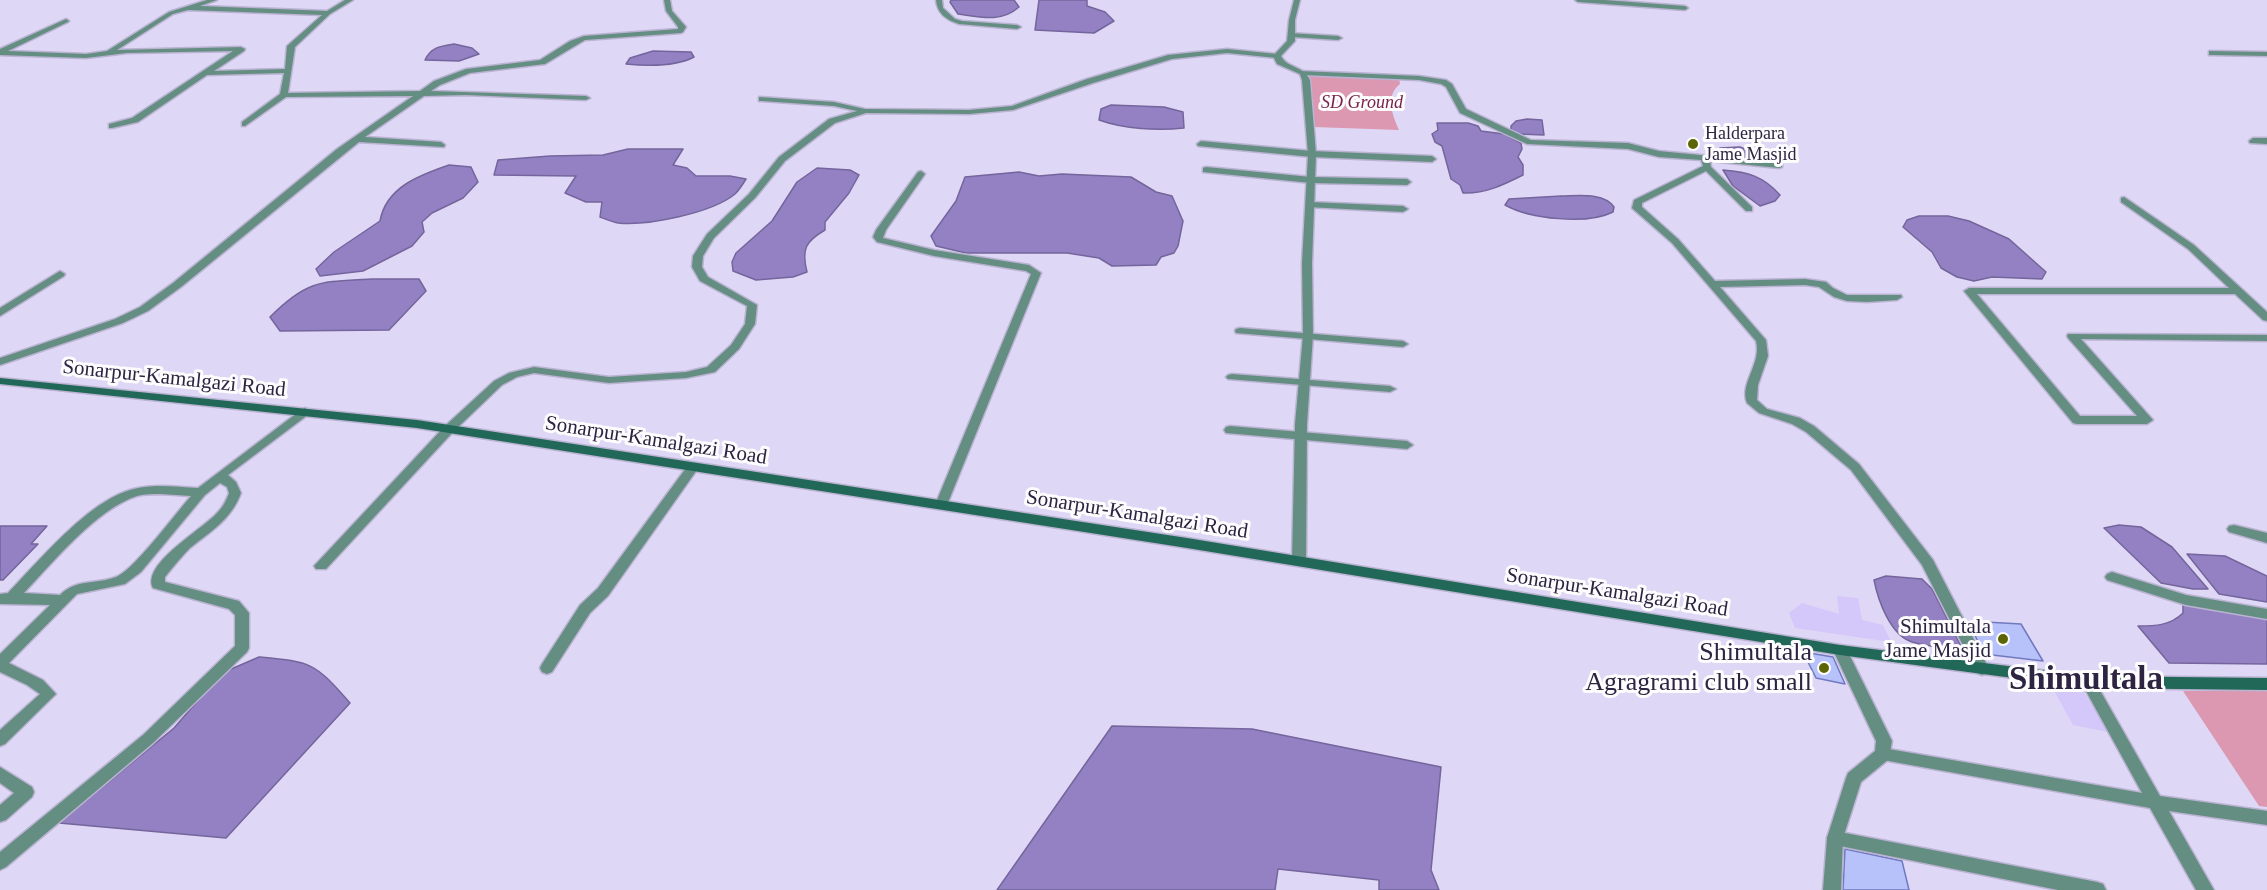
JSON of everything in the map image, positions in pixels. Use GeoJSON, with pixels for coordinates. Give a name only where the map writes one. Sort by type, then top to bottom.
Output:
{"type":"FeatureCollection","features":[{"type":"Feature","properties":{"kind":"main road","name":"Sonarpur-Kamalgazi Road"},"geometry":{"type":"LineString","coordinates":[[0,381],[449,429],[1299,561],[1840,650],[1982,669],[2088,682],[2267,684]]}},
{"type":"Feature","properties":{"kind":"street"},"geometry":{"type":"LineString","coordinates":[[107,53],[162,18],[214,0]]}},
{"type":"Feature","properties":{"kind":"street"},"geometry":{"type":"LineString","coordinates":[[284,95],[291,46],[328,13],[351,0]]}},
{"type":"Feature","properties":{"kind":"street"},"geometry":{"type":"LineString","coordinates":[[0,362],[109,325],[144,309],[177,285],[318,168],[419,94],[459,74],[542,62],[550,59],[575,40],[681,31],[682,27],[669,11],[667,0]]}},
{"type":"Feature","properties":{"kind":"street"},"geometry":{"type":"LineString","coordinates":[[939,0],[940,9],[953,20],[961,23],[1017,27]]}},
{"type":"Feature","properties":{"kind":"street"},"geometry":{"type":"LineString","coordinates":[[1277,56],[1291,41],[1296,0]]}},
{"type":"Feature","properties":{"kind":"street"},"geometry":{"type":"LineString","coordinates":[[1578,0],[1685,8]]}},
{"type":"Feature","properties":{"kind":"street"},"geometry":{"type":"LineString","coordinates":[[186,8],[328,13]]}},
{"type":"Feature","properties":{"kind":"street"},"geometry":{"type":"LineString","coordinates":[[0,52],[66,21]]}},
{"type":"Feature","properties":{"kind":"street"},"geometry":{"type":"LineString","coordinates":[[1292,35],[1338,38]]}},
{"type":"Feature","properties":{"kind":"street"},"geometry":{"type":"LineString","coordinates":[[0,52],[56,57],[192,49],[241,49],[135,120],[112,126]]}},
{"type":"Feature","properties":{"kind":"street"},"geometry":{"type":"LineString","coordinates":[[762,99],[834,104],[866,111],[969,112],[1013,108],[1090,81],[1171,57],[1227,51],[1277,56]]}},
{"type":"Feature","properties":{"kind":"street"},"geometry":{"type":"LineString","coordinates":[[2212,53],[2267,54]]}},
{"type":"Feature","properties":{"kind":"street"},"geometry":{"type":"LineString","coordinates":[[1277,56],[1280,62],[1303,73],[1433,79],[1449,86],[1463,111],[1530,142],[1628,146],[1705,163],[1779,165]]}},
{"type":"Feature","properties":{"kind":"street"},"geometry":{"type":"LineString","coordinates":[[204,73],[288,71]]}},
{"type":"Feature","properties":{"kind":"street"},"geometry":{"type":"LineString","coordinates":[[1299,561],[1301,436],[1307,337],[1306,262],[1312,154],[1306,80],[1303,73]]}},
{"type":"Feature","properties":{"kind":"street"},"geometry":{"type":"LineString","coordinates":[[244,124],[284,95],[492,93],[586,98]]}},
{"type":"Feature","properties":{"kind":"street"},"geometry":{"type":"LineString","coordinates":[[321,566],[449,429],[498,383],[513,375],[534,370],[609,380],[686,375],[711,370],[735,347],[750,324],[752,305],[704,279],[697,267],[698,256],[710,236],[752,196],[782,159],[832,121],[866,111]]}},
{"type":"Feature","properties":{"kind":"street"},"geometry":{"type":"LineString","coordinates":[[357,139],[441,145]]}},
{"type":"Feature","properties":{"kind":"street"},"geometry":{"type":"LineString","coordinates":[[2253,141],[2267,141]]}},
{"type":"Feature","properties":{"kind":"street"},"geometry":{"type":"LineString","coordinates":[[1201,144],[1312,154],[1432,159]]}},
{"type":"Feature","properties":{"kind":"street"},"geometry":{"type":"LineString","coordinates":[[1705,163],[1749,209]]}},
{"type":"Feature","properties":{"kind":"street"},"geometry":{"type":"LineString","coordinates":[[1705,163],[1637,202],[1637,208],[1675,241],[1761,340],[1764,357],[1750,390],[1751,401],[1763,411],[1796,421],[1810,429],[1855,467],[1929,563],[1982,669]]}},
{"type":"Feature","properties":{"kind":"street"},"geometry":{"type":"LineString","coordinates":[[1206,170],[1311,180],[1407,182]]}},
{"type":"Feature","properties":{"kind":"street"},"geometry":{"type":"LineString","coordinates":[[921,174],[880,230],[878,237],[880,240],[934,253],[1029,268],[1035,270],[1036,273],[941,505]]}},
{"type":"Feature","properties":{"kind":"street"},"geometry":{"type":"LineString","coordinates":[[2124,200],[2191,247],[2267,318]]}},
{"type":"Feature","properties":{"kind":"street"},"geometry":{"type":"LineString","coordinates":[[1310,205],[1403,209]]}},
{"type":"Feature","properties":{"kind":"street"},"geometry":{"type":"LineString","coordinates":[[0,313],[60,274]]}},
{"type":"Feature","properties":{"kind":"street"},"geometry":{"type":"LineString","coordinates":[[1712,284],[1805,282],[1822,285],[1837,297],[1897,297]]}},
{"type":"Feature","properties":{"kind":"street"},"geometry":{"type":"LineString","coordinates":[[2239,291],[1970,291],[2077,420],[2147,420],[2072,336],[2267,338]]}},
{"type":"Feature","properties":{"kind":"street"},"geometry":{"type":"LineString","coordinates":[[1240,331],[1403,344]]}},
{"type":"Feature","properties":{"kind":"street"},"geometry":{"type":"LineString","coordinates":[[1232,377],[1390,389]]}},
{"type":"Feature","properties":{"kind":"street"},"geometry":{"type":"LineString","coordinates":[[0,741],[49,694],[41,684],[8,671],[0,663],[73,590],[120,581],[136,569],[201,492],[304,412]]}},
{"type":"Feature","properties":{"kind":"street"},"geometry":{"type":"LineString","coordinates":[[1230,430],[1407,445]]}},
{"type":"Feature","properties":{"kind":"street"},"geometry":{"type":"LineString","coordinates":[[548,668],[585,609],[603,592],[693,466]]}},
{"type":"Feature","properties":{"kind":"street"},"geometry":{"type":"LineString","coordinates":[[0,862],[148,739],[242,648],[242,613],[234,605],[158,585],[158,576],[185,546],[211,529],[229,509],[235,493],[232,485],[223,479],[222,474]]}},
{"type":"Feature","properties":{"kind":"street"},"geometry":{"type":"LineString","coordinates":[[6,599],[72,535],[120,498],[138,492],[201,492]]}},
{"type":"Feature","properties":{"kind":"street"},"geometry":{"type":"LineString","coordinates":[[2235,529],[2267,538]]}},
{"type":"Feature","properties":{"kind":"street"},"geometry":{"type":"LineString","coordinates":[[2112,577],[2186,600],[2267,614]]}},
{"type":"Feature","properties":{"kind":"street"},"geometry":{"type":"LineString","coordinates":[[6,599],[63,600]]}},
{"type":"Feature","properties":{"kind":"street"},"geometry":{"type":"LineString","coordinates":[[1832,890],[1835,838],[1854,778],[1883,754],[1884,741],[1840,650]]}},
{"type":"Feature","properties":{"kind":"street"},"geometry":{"type":"LineString","coordinates":[[2088,682],[2205,890]]}},
{"type":"Feature","properties":{"kind":"street"},"geometry":{"type":"LineString","coordinates":[[1883,754],[2156,802],[2267,818]]}},
{"type":"Feature","properties":{"kind":"street"},"geometry":{"type":"LineString","coordinates":[[0,774],[26,792],[0,816]]}},
{"type":"Feature","properties":{"kind":"street"},"geometry":{"type":"LineString","coordinates":[[1835,838],[2033,884],[2097,890]]}},
{"type":"Feature","properties":{"kind":"shaded area"},"geometry":{"type":"Polygon","coordinates":[[[951,0],[1014,0],[1019,7],[998,17],[982,17],[958,14],[951,0]]]}},
{"type":"Feature","properties":{"kind":"shaded area"},"geometry":{"type":"Polygon","coordinates":[[[1039,0],[1087,0],[1087,6],[1105,12],[1114,21],[1094,33],[1035,30],[1039,0]]]}},
{"type":"Feature","properties":{"kind":"shaded area"},"geometry":{"type":"Polygon","coordinates":[[[454,44],[472,48],[479,54],[459,61],[425,60],[433,50],[454,44]]]}},
{"type":"Feature","properties":{"kind":"shaded area"},"geometry":{"type":"Polygon","coordinates":[[[653,51],[691,52],[694,57],[670,64],[626,64],[630,58],[653,51]]]}},
{"type":"Feature","properties":{"kind":"shaded area"},"geometry":{"type":"Polygon","coordinates":[[[1111,105],[1164,107],[1183,112],[1184,128],[1141,128],[1099,120],[1101,109],[1111,105]]]}},
{"type":"Feature","properties":{"kind":"shaded area"},"geometry":{"type":"Polygon","coordinates":[[[1542,120],[1544,135],[1518,134],[1511,130],[1511,126],[1516,121],[1542,120]]]}},
{"type":"Feature","properties":{"kind":"shaded area"},"geometry":{"type":"Polygon","coordinates":[[[1437,123],[1468,123],[1478,126],[1481,131],[1504,134],[1521,143],[1522,149],[1518,157],[1523,165],[1523,175],[1486,190],[1463,193],[1460,185],[1451,179],[1442,146],[1435,142],[1432,134],[1438,130],[1437,123]]]}},
{"type":"Feature","properties":{"kind":"shaded area"},"geometry":{"type":"Polygon","coordinates":[[[1740,147],[1761,156],[1763,160],[1720,155],[1720,148],[1740,147]]]}},
{"type":"Feature","properties":{"kind":"shaded area"},"geometry":{"type":"Polygon","coordinates":[[[628,149],[683,149],[673,165],[687,168],[696,176],[730,176],[746,179],[735,194],[711,207],[662,220],[616,223],[600,217],[602,202],[586,202],[565,193],[576,176],[494,175],[498,160],[603,155],[628,149]]]}},
{"type":"Feature","properties":{"kind":"shaded area"},"geometry":{"type":"Polygon","coordinates":[[[449,165],[471,167],[478,182],[463,198],[432,213],[422,222],[424,232],[412,246],[363,271],[320,276],[316,269],[334,252],[380,221],[383,209],[397,191],[416,178],[449,165]]]}},
{"type":"Feature","properties":{"kind":"shaded area"},"geometry":{"type":"Polygon","coordinates":[[[817,168],[850,170],[859,175],[849,193],[825,222],[825,230],[809,242],[805,252],[807,272],[793,277],[756,280],[733,271],[732,262],[736,253],[772,221],[797,182],[817,168]]]}},
{"type":"Feature","properties":{"kind":"shaded area"},"geometry":{"type":"Polygon","coordinates":[[[1723,170],[1740,172],[1761,179],[1780,195],[1775,201],[1760,206],[1733,186],[1723,170]]]}},
{"type":"Feature","properties":{"kind":"shaded area"},"geometry":{"type":"Polygon","coordinates":[[[1019,172],[1039,176],[1062,174],[1131,177],[1156,192],[1172,196],[1183,221],[1178,246],[1174,253],[1161,257],[1156,265],[1112,266],[1099,258],[1067,253],[966,253],[936,246],[931,236],[956,201],[965,177],[1019,172]]]}},
{"type":"Feature","properties":{"kind":"shaded area"},"geometry":{"type":"Polygon","coordinates":[[[1590,196],[1604,199],[1614,207],[1613,212],[1589,218],[1559,219],[1529,214],[1505,205],[1509,199],[1590,196]]]}},
{"type":"Feature","properties":{"kind":"shaded area"},"geometry":{"type":"Polygon","coordinates":[[[1919,216],[1948,216],[1969,221],[2009,239],[2046,272],[2042,279],[1992,277],[1974,281],[1957,277],[1941,268],[1932,252],[1903,227],[1907,220],[1919,216]]]}},
{"type":"Feature","properties":{"kind":"shaded area"},"geometry":{"type":"Polygon","coordinates":[[[419,279],[426,291],[389,330],[280,331],[270,317],[305,289],[327,282],[419,279]]]}},
{"type":"Feature","properties":{"kind":"shaded area"},"geometry":{"type":"Polygon","coordinates":[[[2119,525],[2141,527],[2172,547],[2208,589],[2193,589],[2161,583],[2104,528],[2119,525]]]}},
{"type":"Feature","properties":{"kind":"shaded area"},"geometry":{"type":"Polygon","coordinates":[[[0,526],[47,526],[31,544],[38,544],[3,580],[0,580],[0,526]]]}},
{"type":"Feature","properties":{"kind":"shaded area"},"geometry":{"type":"Polygon","coordinates":[[[2187,554],[2225,556],[2267,576],[2267,602],[2219,594],[2187,554]]]}},
{"type":"Feature","properties":{"kind":"shaded area"},"geometry":{"type":"Polygon","coordinates":[[[1886,576],[1922,579],[1932,589],[1963,650],[1912,642],[1897,632],[1882,607],[1874,580],[1886,576]]]}},
{"type":"Feature","properties":{"kind":"shaded area"},"geometry":{"type":"Polygon","coordinates":[[[1837,596],[1858,598],[1862,620],[1883,625],[1891,642],[1795,628],[1789,613],[1802,603],[1839,614],[1837,596]]]}},
{"type":"Feature","properties":{"kind":"shaded area"},"geometry":{"type":"Polygon","coordinates":[[[2183,603],[2267,618],[2267,664],[2169,663],[2138,626],[2173,621],[2183,613],[2183,603]]]}},
{"type":"Feature","properties":{"kind":"shaded area"},"geometry":{"type":"Polygon","coordinates":[[[259,657],[311,666],[328,679],[350,703],[226,838],[59,823],[174,728],[222,673],[259,657]]]}},
{"type":"Feature","properties":{"kind":"shaded area"},"geometry":{"type":"Polygon","coordinates":[[[2051,685],[2082,689],[2108,732],[2073,725],[2051,685]]]}},
{"type":"Feature","properties":{"kind":"shaded area"},"geometry":{"type":"Polygon","coordinates":[[[1112,726],[1252,729],[1441,767],[1431,870],[1439,890],[1379,890],[1379,880],[1278,869],[1275,890],[997,890],[1112,726]]]}},
{"type":"Feature","properties":{"kind":"green space","name":"SD Ground"},"geometry":{"type":"Polygon","coordinates":[[[1308,74],[1399,78],[1400,84],[1395,89],[1391,106],[1399,130],[1314,127],[1308,74]]]}},
{"type":"Feature","properties":{"kind":"green space"},"geometry":{"type":"Polygon","coordinates":[[[2183,691],[2267,691],[2267,807],[2259,806],[2183,691]]]}},
{"type":"Feature","properties":{"kind":"building","name":"Shimultala Jame Masjid"},"geometry":{"type":"Polygon","coordinates":[[[1968,621],[2021,624],[2043,661],[1984,654],[1968,621]]]}},
{"type":"Feature","properties":{"kind":"building","name":"Shimultala Agragrami club small"},"geometry":{"type":"Polygon","coordinates":[[[1803,652],[1833,657],[1845,684],[1816,678],[1803,652]]]}},
{"type":"Feature","properties":{"kind":"building"},"geometry":{"type":"Polygon","coordinates":[[[1845,849],[1902,861],[1909,890],[1843,890],[1845,849]]]}},
{"type":"Feature","properties":{"kind":"place","name":"Halderpara Jame Masjid"},"geometry":{"type":"Point","coordinates":[1693,144]}},
{"type":"Feature","properties":{"kind":"place","name":"Shimultala Jame Masjid"},"geometry":{"type":"Point","coordinates":[2003,639]}},
{"type":"Feature","properties":{"kind":"place","name":"Shimultala Agragrami club small"},"geometry":{"type":"Point","coordinates":[1824,668]}},
{"type":"Feature","properties":{"kind":"district","name":"Shimultala"},"geometry":{"type":"Point","coordinates":[2086,680]}}]}
